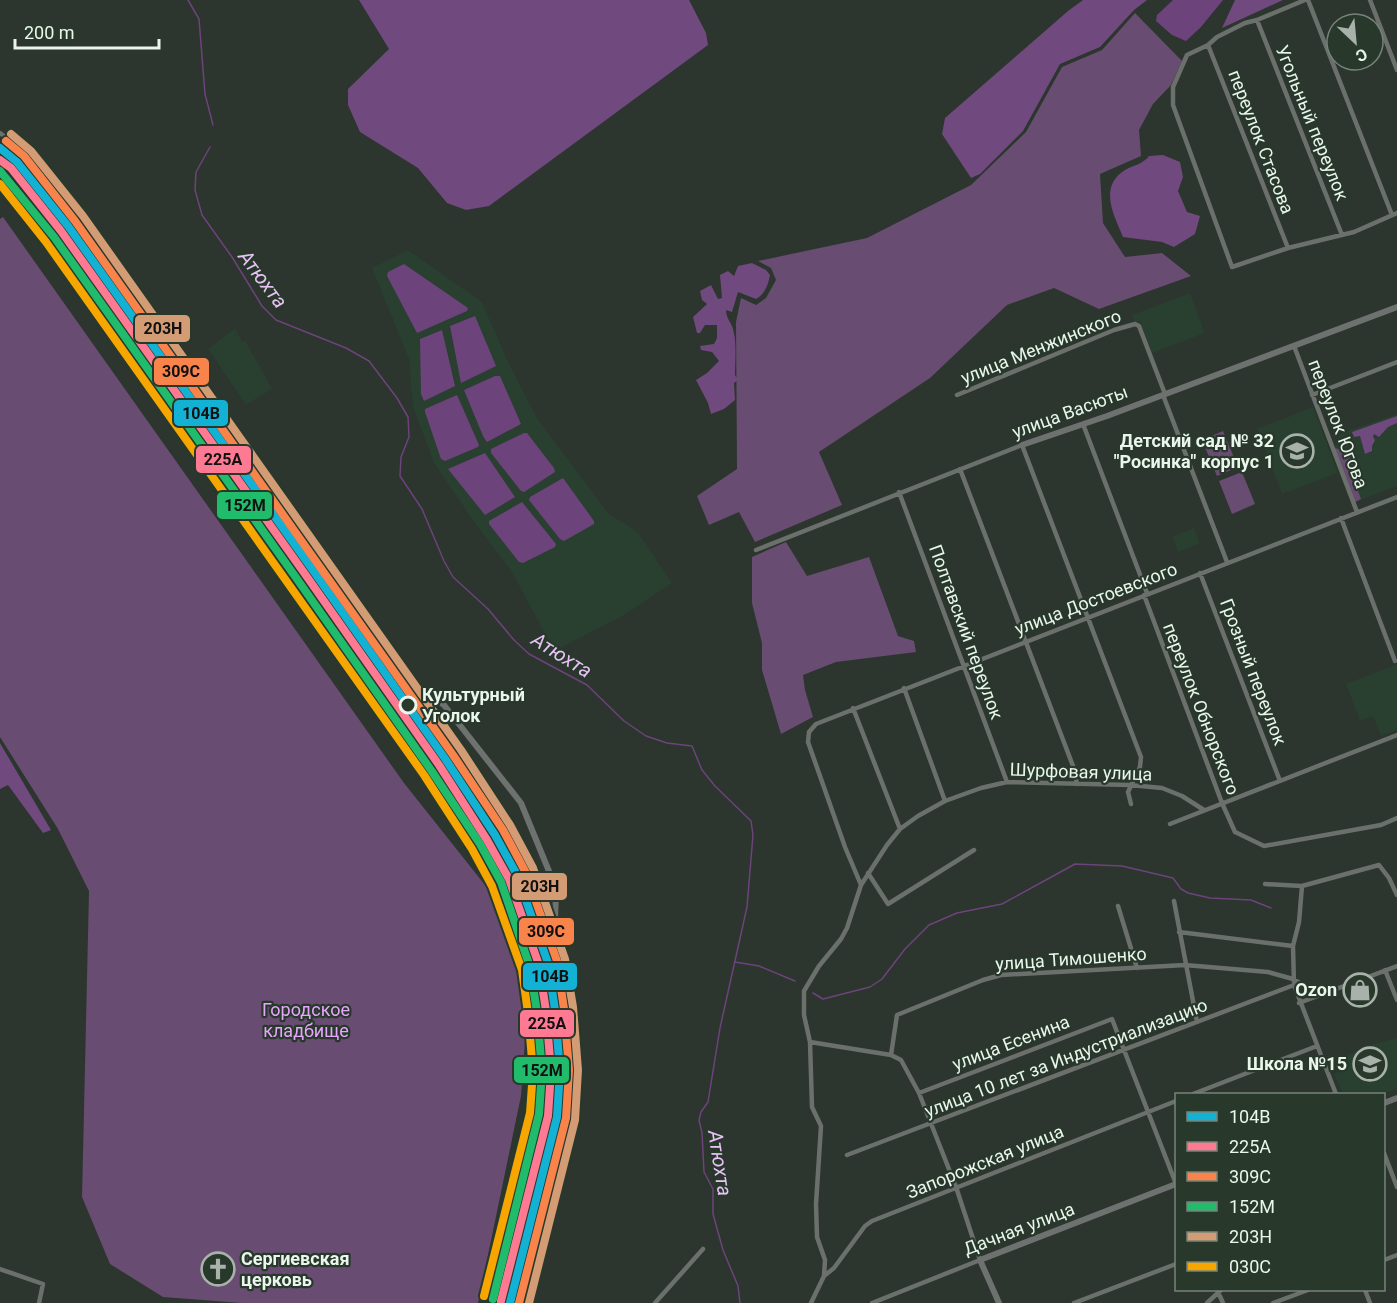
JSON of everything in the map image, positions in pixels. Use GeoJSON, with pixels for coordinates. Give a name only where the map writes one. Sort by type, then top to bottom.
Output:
{"type":"FeatureCollection","features":[{"type":"Feature","properties":{"kind":"street"},"geometry":{"type":"LineString","coordinates":[[1307,0],[1395,214],[1342,235],[1288,248],[1232,267],[1173,105],[1173,87],[1187,55],[1245,23],[1307,0]]}},
{"type":"Feature","properties":{"kind":"street"},"geometry":{"type":"LineString","coordinates":[[1370,0],[1397,70]]}},
{"type":"Feature","properties":{"kind":"street","name":"Угольный переулок"},"geometry":{"type":"LineString","coordinates":[[1257,20],[1342,235]]}},
{"type":"Feature","properties":{"kind":"street","name":"переулок Стасова"},"geometry":{"type":"LineString","coordinates":[[1208,45],[1288,248]]}},
{"type":"Feature","properties":{"kind":"street"},"geometry":{"type":"LineString","coordinates":[[0,133],[15,144],[45,180],[54,196],[400,678],[408,688],[444,705],[521,803],[553,881],[556,894],[555,919],[569,1070],[561,1149],[517,1303]]}},
{"type":"Feature","properties":{"kind":"street","name":"улица Васюты"},"geometry":{"type":"LineString","coordinates":[[756,550],[1022,445],[1397,307]]}},
{"type":"Feature","properties":{"kind":"street","name":"улица Менжинского"},"geometry":{"type":"LineString","coordinates":[[957,395],[1114,330],[1135,324],[1139,326],[1164,394]]}},
{"type":"Feature","properties":{"kind":"street","name":"переулок Югова"},"geometry":{"type":"LineString","coordinates":[[1294,346],[1357,512]]}},
{"type":"Feature","properties":{"kind":"street"},"geometry":{"type":"LineString","coordinates":[[1312,395],[1397,362]]}},
{"type":"Feature","properties":{"kind":"street"},"geometry":{"type":"LineString","coordinates":[[1164,394],[1227,562]]}},
{"type":"Feature","properties":{"kind":"street","name":"переулок Обнорского"},"geometry":{"type":"LineString","coordinates":[[1083,424],[1222,803],[1235,832],[1264,846],[1381,825],[1397,818]]}},
{"type":"Feature","properties":{"kind":"street"},"geometry":{"type":"LineString","coordinates":[[1022,445],[1141,757],[1140,767],[1128,792],[1131,804]]}},
{"type":"Feature","properties":{"kind":"street"},"geometry":{"type":"LineString","coordinates":[[960,469],[1073,766],[1077,784]]}},
{"type":"Feature","properties":{"kind":"street","name":"Полтавский переулок"},"geometry":{"type":"LineString","coordinates":[[899,492],[1007,782]]}},
{"type":"Feature","properties":{"kind":"street","name":"улица Достоевского"},"geometry":{"type":"LineString","coordinates":[[861,885],[808,742],[809,732],[816,724],[1397,497]]}},
{"type":"Feature","properties":{"kind":"street"},"geometry":{"type":"LineString","coordinates":[[1341,518],[1395,661]]}},
{"type":"Feature","properties":{"kind":"street","name":"Грозный переулок"},"geometry":{"type":"LineString","coordinates":[[1200,573],[1280,782]]}},
{"type":"Feature","properties":{"kind":"street"},"geometry":{"type":"LineString","coordinates":[[904,688],[945,801]]}},
{"type":"Feature","properties":{"kind":"street"},"geometry":{"type":"LineString","coordinates":[[853,708],[900,829]]}},
{"type":"Feature","properties":{"kind":"street"},"geometry":{"type":"LineString","coordinates":[[1170,824],[1397,735]]}},
{"type":"Feature","properties":{"kind":"street","name":"Шурфовая улица"},"geometry":{"type":"LineString","coordinates":[[810,1042],[804,1015],[804,991],[819,966],[844,933],[861,885],[868,873],[900,829],[918,816],[945,801],[981,788],[1007,782],[1162,788],[1182,795],[1204,810]]}},
{"type":"Feature","properties":{"kind":"street"},"geometry":{"type":"LineString","coordinates":[[868,873],[888,904],[974,850]]}},
{"type":"Feature","properties":{"kind":"street"},"geometry":{"type":"LineString","coordinates":[[1265,884],[1302,886],[1379,866],[1389,878],[1397,895]]}},
{"type":"Feature","properties":{"kind":"street"},"geometry":{"type":"LineString","coordinates":[[1302,886],[1299,922],[1293,946],[1294,982],[1299,1003],[1335,1093]]}},
{"type":"Feature","properties":{"kind":"street"},"geometry":{"type":"LineString","coordinates":[[1174,901],[1197,1022]]}},
{"type":"Feature","properties":{"kind":"street"},"geometry":{"type":"LineString","coordinates":[[1118,906],[1137,968]]}},
{"type":"Feature","properties":{"kind":"street"},"geometry":{"type":"LineString","coordinates":[[1179,932],[1293,946]]}},
{"type":"Feature","properties":{"kind":"street","name":"улица Тимошенко"},"geometry":{"type":"LineString","coordinates":[[891,1054],[897,1015],[992,977],[1185,965],[1268,972],[1320,995]]}},
{"type":"Feature","properties":{"kind":"street"},"geometry":{"type":"LineString","coordinates":[[1299,1003],[1397,966]]}},
{"type":"Feature","properties":{"kind":"street"},"geometry":{"type":"LineString","coordinates":[[1385,970],[1397,1000]]}},
{"type":"Feature","properties":{"kind":"street","name":"улица 10 лет за Индустриализацию"},"geometry":{"type":"LineString","coordinates":[[847,1155],[1197,1022],[1294,982]]}},
{"type":"Feature","properties":{"kind":"street","name":"улица Есенина"},"geometry":{"type":"LineString","coordinates":[[919,1093],[1112,1019],[1124,1050]]}},
{"type":"Feature","properties":{"kind":"street"},"geometry":{"type":"LineString","coordinates":[[824,1276],[825,1260],[817,1237],[816,1204],[821,1126],[812,1107],[810,1042],[891,1054],[901,1060],[919,1093],[956,1187],[980,1260],[999,1303]]}},
{"type":"Feature","properties":{"kind":"street"},"geometry":{"type":"LineString","coordinates":[[1198,1093],[1317,1046]]}},
{"type":"Feature","properties":{"kind":"street"},"geometry":{"type":"LineString","coordinates":[[1124,1050],[1175,1182]]}},
{"type":"Feature","properties":{"kind":"street","name":"Запорожская улица"},"geometry":{"type":"LineString","coordinates":[[811,1303],[824,1276],[834,1268],[865,1226],[872,1221],[1175,1101]]}},
{"type":"Feature","properties":{"kind":"street"},"geometry":{"type":"LineString","coordinates":[[1385,1161],[1397,1187]]}},
{"type":"Feature","properties":{"kind":"street","name":"Дачная улица"},"geometry":{"type":"LineString","coordinates":[[872,1303],[1175,1185]]}},
{"type":"Feature","properties":{"kind":"street"},"geometry":{"type":"LineString","coordinates":[[655,1303],[703,1249]]}},
{"type":"Feature","properties":{"kind":"street"},"geometry":{"type":"LineString","coordinates":[[1074,1303],[1175,1264]]}},
{"type":"Feature","properties":{"kind":"street"},"geometry":{"type":"LineString","coordinates":[[0,1269],[43,1284],[39,1303]]}},
{"type":"Feature","properties":{"kind":"street"},"geometry":{"type":"LineString","coordinates":[[1207,1303],[1218,1291]]}},
{"type":"Feature","properties":{"kind":"street"},"geometry":{"type":"LineString","coordinates":[[1273,1303],[1305,1291]]}},
{"type":"Feature","properties":{"kind":"street"},"geometry":{"type":"LineString","coordinates":[[1293,1295],[1296,1303]]}},
{"type":"Feature","properties":{"kind":"shaded area"},"geometry":{"type":"Polygon","coordinates":[[[359,0],[689,0],[706,33],[708,45],[489,206],[466,210],[447,203],[418,168],[360,132],[348,105],[348,89],[389,49],[359,0]]]}},
{"type":"Feature","properties":{"kind":"shaded area"},"geometry":{"type":"Polygon","coordinates":[[[1083,0],[1147,0],[1134,10],[1100,47],[1060,64],[1023,131],[980,174],[971,178],[942,134],[945,118],[1083,0]]]}},
{"type":"Feature","properties":{"kind":"shaded area"},"geometry":{"type":"Polygon","coordinates":[[[1173,0],[1223,0],[1186,41],[1172,35],[1156,21],[1157,15],[1173,0]]]}},
{"type":"Feature","properties":{"kind":"shaded area"},"geometry":{"type":"Polygon","coordinates":[[[1235,0],[1283,0],[1222,28],[1235,0]]]}},
{"type":"Feature","properties":{"kind":"shaded area"},"geometry":{"type":"Polygon","coordinates":[[[1163,155],[1180,162],[1183,177],[1178,191],[1187,212],[1200,216],[1195,234],[1174,247],[1162,242],[1123,237],[1110,202],[1112,185],[1117,177],[1149,156],[1163,155]]]}},
{"type":"Feature","properties":{"kind":"shaded area"},"geometry":{"type":"Polygon","coordinates":[[[408,250],[482,302],[508,362],[537,418],[609,514],[638,532],[672,583],[623,616],[554,651],[512,572],[474,522],[434,463],[413,407],[409,359],[372,268],[408,250]]]}},
{"type":"Feature","properties":{"kind":"shaded area"},"geometry":{"type":"Polygon","coordinates":[[[752,263],[766,270],[770,275],[764,292],[759,297],[756,299],[738,292],[732,312],[726,310],[734,334],[735,375],[738,380],[734,383],[735,400],[724,409],[711,414],[696,380],[719,361],[712,352],[701,350],[700,346],[714,344],[717,338],[717,325],[705,325],[700,333],[697,333],[693,317],[707,304],[702,300],[700,291],[711,285],[718,299],[722,298],[720,275],[728,271],[734,276],[738,266],[752,263]]]}},
{"type":"Feature","properties":{"kind":"shaded area"},"geometry":{"type":"Polygon","coordinates":[[[404,264],[468,308],[467,311],[417,333],[387,276],[388,272],[404,264]]]}},
{"type":"Feature","properties":{"kind":"shaded area"},"geometry":{"type":"Polygon","coordinates":[[[1190,293],[1205,333],[1152,353],[1140,321],[1135,323],[1132,315],[1190,293]]]}},
{"type":"Feature","properties":{"kind":"shaded area"},"geometry":{"type":"Polygon","coordinates":[[[475,316],[496,366],[461,383],[450,326],[475,316]]]}},
{"type":"Feature","properties":{"kind":"shaded area"},"geometry":{"type":"Polygon","coordinates":[[[235,328],[242,342],[245,340],[272,389],[246,405],[208,349],[235,328]]]}},
{"type":"Feature","properties":{"kind":"shaded area"},"geometry":{"type":"Polygon","coordinates":[[[442,330],[455,386],[424,401],[421,394],[420,339],[442,330]]]}},
{"type":"Feature","properties":{"kind":"shaded area"},"geometry":{"type":"Polygon","coordinates":[[[495,376],[500,376],[521,424],[487,442],[464,390],[495,376]]]}},
{"type":"Feature","properties":{"kind":"shaded area"},"geometry":{"type":"Polygon","coordinates":[[[457,395],[479,445],[445,461],[441,459],[425,409],[457,395]]]}},
{"type":"Feature","properties":{"kind":"shaded area","name":"Детский сад № 32 \"Росинка\" корпус 1"},"geometry":{"type":"Polygon","coordinates":[[[1313,407],[1338,473],[1282,494],[1257,429],[1313,407]]]}},
{"type":"Feature","properties":{"kind":"shaded area"},"geometry":{"type":"Polygon","coordinates":[[[1397,414],[1397,486],[1354,503],[1334,448],[1337,440],[1341,433],[1397,414]]]}},
{"type":"Feature","properties":{"kind":"shaded area"},"geometry":{"type":"Polygon","coordinates":[[[1397,416],[1397,423],[1388,427],[1379,437],[1374,434],[1372,451],[1365,454],[1360,436],[1354,437],[1352,432],[1397,416]]]}},
{"type":"Feature","properties":{"kind":"shaded area"},"geometry":{"type":"Polygon","coordinates":[[[527,433],[555,472],[524,492],[491,453],[491,449],[527,433]]]}},
{"type":"Feature","properties":{"kind":"shaded area"},"geometry":{"type":"Polygon","coordinates":[[[485,453],[515,497],[485,515],[448,469],[485,453]]]}},
{"type":"Feature","properties":{"kind":"shaded area"},"geometry":{"type":"Polygon","coordinates":[[[563,478],[594,521],[594,524],[564,541],[529,500],[530,497],[563,478]]]}},
{"type":"Feature","properties":{"kind":"shaded area"},"geometry":{"type":"Polygon","coordinates":[[[522,502],[556,544],[555,547],[523,563],[519,562],[489,524],[489,521],[522,502]]]}},
{"type":"Feature","properties":{"kind":"shaded area"},"geometry":{"type":"Polygon","coordinates":[[[1194,528],[1200,543],[1178,552],[1172,537],[1194,528]]]}},
{"type":"Feature","properties":{"kind":"shaded area"},"geometry":{"type":"Polygon","coordinates":[[[1397,664],[1397,730],[1381,736],[1373,716],[1360,721],[1346,684],[1397,664]]]}},
{"type":"Feature","properties":{"kind":"shaded area"},"geometry":{"type":"Polygon","coordinates":[[[0,743],[51,830],[43,833],[8,785],[0,789],[0,743]]]}},
{"type":"Feature","properties":{"kind":"shaded area","name":"Школа №15"},"geometry":{"type":"Polygon","coordinates":[[[1397,1038],[1397,1089],[1385,1093],[1343,1093],[1334,1074],[1345,1069],[1341,1059],[1366,1046],[1397,1038]]]}},
{"type":"Feature","properties":{"kind":"green space"},"geometry":{"type":"Polygon","coordinates":[[[1135,13],[1182,61],[1171,85],[1153,104],[1139,130],[1141,156],[1100,174],[1103,223],[1125,257],[1162,253],[1191,276],[1099,309],[1054,288],[1007,305],[930,378],[819,452],[842,505],[755,542],[739,512],[709,525],[697,496],[737,469],[736,322],[741,298],[756,305],[766,298],[776,280],[771,268],[758,261],[867,238],[971,185],[1026,132],[1062,67],[1102,50],[1135,13]]]}},
{"type":"Feature","properties":{"kind":"green space","name":"Городское кладбище"},"geometry":{"type":"Polygon","coordinates":[[[3,217],[404,783],[516,924],[529,987],[521,1096],[478,1303],[242,1303],[163,1297],[110,1264],[82,1197],[89,891],[58,829],[0,737],[0,219],[3,217]]]}},
{"type":"Feature","properties":{"kind":"green space"},"geometry":{"type":"Polygon","coordinates":[[[1223,431],[1238,467],[1217,476],[1202,440],[1223,431]]]}},
{"type":"Feature","properties":{"kind":"green space"},"geometry":{"type":"Polygon","coordinates":[[[1334,448],[1348,451],[1354,468],[1352,475],[1361,499],[1355,502],[1334,448]]]}},
{"type":"Feature","properties":{"kind":"green space"},"geometry":{"type":"Polygon","coordinates":[[[1242,472],[1255,504],[1232,514],[1219,481],[1242,472]]]}},
{"type":"Feature","properties":{"kind":"green space"},"geometry":{"type":"Polygon","coordinates":[[[786,542],[807,576],[869,557],[898,636],[914,641],[916,652],[836,662],[803,675],[813,717],[781,734],[762,670],[762,643],[752,603],[752,557],[786,542]]]}},
{"type":"Feature","properties":{"kind":"waterway","name":"Атюхта"},"geometry":{"type":"LineString","coordinates":[[188,0],[199,19],[205,94],[213,125]]}},
{"type":"Feature","properties":{"kind":"waterway","name":"Атюхта"},"geometry":{"type":"LineString","coordinates":[[210,147],[196,172],[195,190],[202,215],[232,257],[262,306],[276,320],[346,348],[369,361],[397,398],[408,417],[409,437],[401,457],[400,476],[422,509],[453,577],[488,609],[529,654],[587,685],[624,721],[646,736],[667,743],[692,746],[702,770],[751,821],[753,835],[747,907],[720,1028],[708,1102],[699,1120],[704,1172],[713,1189],[713,1214],[723,1250],[738,1286],[740,1303]]}},
{"type":"Feature","properties":{"kind":"waterway"},"geometry":{"type":"LineString","coordinates":[[813,993],[823,999],[870,987],[882,979],[905,949],[929,925],[957,913],[1002,904],[1075,864],[1122,866],[1173,878],[1181,889],[1188,893],[1210,898],[1251,900],[1271,908]]}},
{"type":"Feature","properties":{"kind":"waterway"},"geometry":{"type":"LineString","coordinates":[[735,962],[759,966],[795,981]]}},
{"type":"Feature","properties":{"kind":"transit line","name":"203Н"},"geometry":{"type":"LineString","coordinates":[[11,134],[31,151],[83,216],[461,750],[510,825],[533,868],[565,959],[573,1007],[578,1070],[575,1120],[529,1303]]}},
{"type":"Feature","properties":{"kind":"transit line","name":"309С"},"geometry":{"type":"LineString","coordinates":[[6,141],[24,156],[75,221],[453,755],[503,830],[525,871],[557,961],[569,1070],[566,1118],[519,1303]]}},
{"type":"Feature","properties":{"kind":"transit line","name":"104В"},"geometry":{"type":"LineString","coordinates":[[0,148],[17,162],[68,226],[312,569],[446,760],[495,835],[517,875],[548,963],[560,1071],[557,1117],[510,1303]]}},
{"type":"Feature","properties":{"kind":"transit line","name":"225А"},"geometry":{"type":"LineString","coordinates":[[0,160],[11,168],[61,231],[305,574],[439,765],[509,879],[539,965],[551,1071],[548,1116],[501,1301]]}},
{"type":"Feature","properties":{"kind":"transit line","name":"152М"},"geometry":{"type":"LineString","coordinates":[[0,171],[54,237],[297,579],[431,770],[480,844],[501,882],[530,967],[542,1071],[539,1114],[493,1299]]}},
{"type":"Feature","properties":{"kind":"transit line","name":"030C"},"geometry":{"type":"LineString","coordinates":[[0,184],[46,242],[424,775],[472,849],[492,886],[522,970],[533,1071],[530,1113],[484,1296]]}},
{"type":"Feature","properties":{"kind":"place","name":"Детский сад № 32 \"Росинка\" корпус 1"},"geometry":{"type":"Point","coordinates":[1297,451]}},
{"type":"Feature","properties":{"kind":"place","name":"Культурный Уголок"},"geometry":{"type":"Point","coordinates":[408,705]}},
{"type":"Feature","properties":{"kind":"place","name":"Ozon"},"geometry":{"type":"Point","coordinates":[1360,990]}},
{"type":"Feature","properties":{"kind":"place","name":"Школа №15"},"geometry":{"type":"Point","coordinates":[1370,1064]}},
{"type":"Feature","properties":{"kind":"place","name":"Сергиевская церковь"},"geometry":{"type":"Point","coordinates":[218,1269]}}]}
